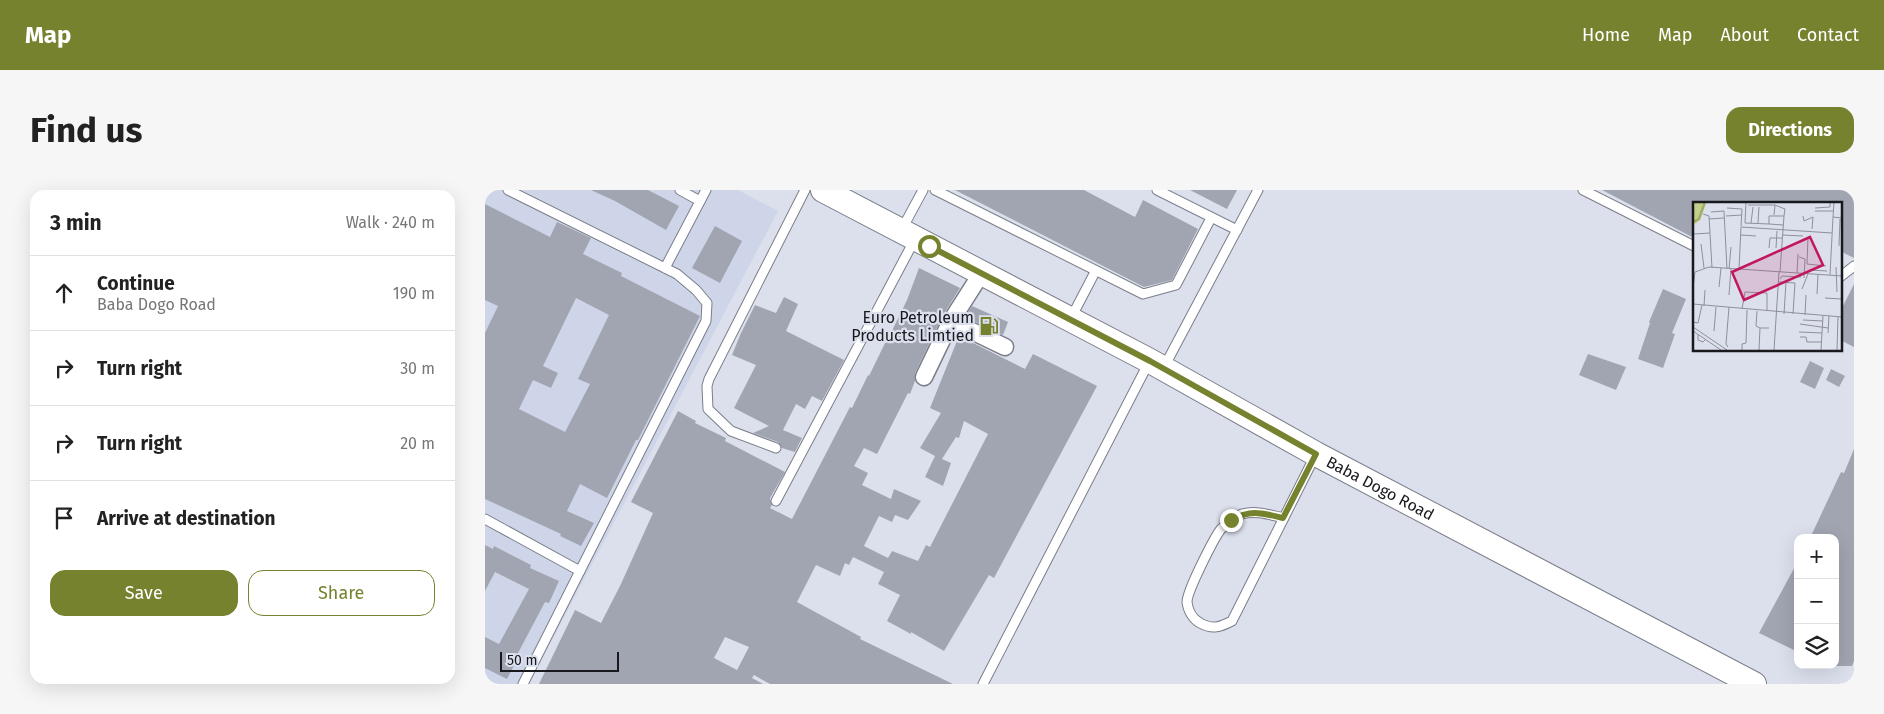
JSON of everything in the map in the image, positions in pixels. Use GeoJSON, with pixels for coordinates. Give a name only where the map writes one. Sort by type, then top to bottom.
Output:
{"type":"FeatureCollection","features":[{"type":"Feature","properties":{"kind":"street","name":"Baba Dogo Road"},"geometry":{"type":"LineString","coordinates":[[823,190],[1157,365],[1316,454],[1401,497],[1740,681]]}},
{"type":"Feature","properties":{"kind":"street"},"geometry":{"type":"LineString","coordinates":[[924,376],[951,321],[981,274]]}},
{"type":"Feature","properties":{"kind":"street"},"geometry":{"type":"LineString","coordinates":[[951,321],[1005,347]]}},
{"type":"Feature","properties":{"kind":"lane"},"geometry":{"type":"LineString","coordinates":[[508,190],[677,274],[697,290],[707,303],[706,321],[523,684]]}},
{"type":"Feature","properties":{"kind":"lane"},"geometry":{"type":"LineString","coordinates":[[680,190],[701,201]]}},
{"type":"Feature","properties":{"kind":"lane"},"geometry":{"type":"LineString","coordinates":[[665,268],[706,190]]}},
{"type":"Feature","properties":{"kind":"lane"},"geometry":{"type":"LineString","coordinates":[[775,448],[731,431],[708,409],[707,386],[805,190]]}},
{"type":"Feature","properties":{"kind":"lane"},"geometry":{"type":"LineString","coordinates":[[775,501],[908,235],[923,190]]}},
{"type":"Feature","properties":{"kind":"lane"},"geometry":{"type":"LineString","coordinates":[[935,190],[1095,272],[1143,294],[1173,286],[1179,281],[1211,218]]}},
{"type":"Feature","properties":{"kind":"lane"},"geometry":{"type":"LineString","coordinates":[[1157,190],[1237,230]]}},
{"type":"Feature","properties":{"kind":"lane"},"geometry":{"type":"LineString","coordinates":[[983,684],[1157,365],[1237,230],[1258,190]]}},
{"type":"Feature","properties":{"kind":"lane"},"geometry":{"type":"LineString","coordinates":[[1583,190],[1693,245]]}},
{"type":"Feature","properties":{"kind":"lane"},"geometry":{"type":"LineString","coordinates":[[1841,276],[1854,266]]}},
{"type":"Feature","properties":{"kind":"lane"},"geometry":{"type":"LineString","coordinates":[[1071,319],[1095,272]]}},
{"type":"Feature","properties":{"kind":"lane"},"geometry":{"type":"LineString","coordinates":[[1283,518],[1259,512],[1243,514],[1231,520],[1219,531],[1191,587],[1187,600],[1189,611],[1194,620],[1209,628],[1220,627],[1232,621],[1316,454]]}},
{"type":"Feature","properties":{"kind":"lane"},"geometry":{"type":"LineString","coordinates":[[485,519],[580,571]]}},
{"type":"Feature","properties":{"kind":"shaded area"},"geometry":{"type":"Polygon","coordinates":[[[485,190],[738,190],[778,211],[529,684],[485,684],[485,190]]]}},
{"type":"Feature","properties":{"kind":"building"},"geometry":{"type":"Polygon","coordinates":[[[591,190],[648,190],[679,206],[666,230],[615,201],[591,190]]]}},
{"type":"Feature","properties":{"kind":"building"},"geometry":{"type":"Polygon","coordinates":[[[955,190],[1084,190],[1135,217],[1143,200],[1198,229],[1172,280],[1144,287],[955,190]]]}},
{"type":"Feature","properties":{"kind":"building"},"geometry":{"type":"Polygon","coordinates":[[[1190,190],[1237,190],[1227,209],[1190,190]]]}},
{"type":"Feature","properties":{"kind":"building"},"geometry":{"type":"Polygon","coordinates":[[[1602,190],[1854,190],[1854,258],[1841,252],[1841,202],[1693,202],[1693,237],[1602,190]]]}},
{"type":"Feature","properties":{"kind":"building"},"geometry":{"type":"Polygon","coordinates":[[[485,204],[550,237],[557,222],[591,238],[583,254],[622,273],[621,276],[700,316],[607,498],[580,484],[567,511],[594,523],[581,546],[560,536],[561,534],[485,499],[485,333],[498,306],[485,300],[485,204]],[[576,298],[543,366],[558,373],[551,388],[533,380],[519,409],[565,432],[590,384],[578,379],[609,315],[576,298]]]}},
{"type":"Feature","properties":{"kind":"building"},"geometry":{"type":"Polygon","coordinates":[[[715,226],[742,241],[720,283],[692,268],[715,226]]]}},
{"type":"Feature","properties":{"kind":"building"},"geometry":{"type":"Polygon","coordinates":[[[919,268],[960,288],[942,317],[915,373],[915,381],[910,394],[908,393],[877,454],[864,448],[854,466],[868,473],[862,485],[891,499],[894,489],[921,501],[908,520],[895,515],[892,522],[879,516],[864,546],[888,558],[892,551],[918,561],[926,545],[930,547],[988,434],[964,421],[959,438],[956,437],[942,459],[951,463],[943,486],[925,477],[935,456],[920,448],[941,413],[930,408],[959,336],[1025,369],[1033,354],[1097,386],[994,578],[989,575],[944,651],[887,621],[900,595],[878,584],[884,572],[853,557],[849,565],[845,563],[840,576],[816,565],[797,602],[861,637],[860,639],[953,684],[770,684],[754,675],[752,678],[763,684],[539,684],[575,610],[601,623],[620,586],[653,513],[631,502],[678,411],[696,421],[695,423],[726,438],[725,441],[785,472],[770,498],[772,505],[770,508],[792,519],[850,407],[852,408],[869,376],[907,300],[919,268]],[[725,637],[714,658],[737,670],[749,647],[725,637]]]}},
{"type":"Feature","properties":{"kind":"building"},"geometry":{"type":"Polygon","coordinates":[[[1854,284],[1854,347],[1841,340],[1841,310],[1854,284]]]}},
{"type":"Feature","properties":{"kind":"building"},"geometry":{"type":"Polygon","coordinates":[[[1663,289],[1686,299],[1672,333],[1675,334],[1663,368],[1638,359],[1649,322],[1663,289]]]}},
{"type":"Feature","properties":{"kind":"building"},"geometry":{"type":"Polygon","coordinates":[[[784,297],[798,304],[786,331],[844,360],[822,401],[812,396],[805,409],[796,404],[783,430],[802,438],[795,452],[782,448],[778,442],[753,433],[769,426],[734,408],[756,365],[732,355],[741,333],[755,305],[776,313],[784,297]]]}},
{"type":"Feature","properties":{"kind":"building"},"geometry":{"type":"Polygon","coordinates":[[[972,306],[1008,322],[1003,335],[965,317],[972,306]]]}},
{"type":"Feature","properties":{"kind":"building"},"geometry":{"type":"Polygon","coordinates":[[[1588,354],[1626,367],[1616,390],[1579,375],[1588,354]]]}},
{"type":"Feature","properties":{"kind":"building"},"geometry":{"type":"Polygon","coordinates":[[[1810,361],[1824,368],[1815,389],[1800,382],[1810,361]]]}},
{"type":"Feature","properties":{"kind":"building"},"geometry":{"type":"Polygon","coordinates":[[[1831,369],[1845,376],[1839,387],[1826,380],[1831,369]]]}},
{"type":"Feature","properties":{"kind":"building"},"geometry":{"type":"Polygon","coordinates":[[[1854,449],[1854,661],[1852,666],[1839,666],[1839,534],[1812,534],[1841,472],[1844,473],[1854,449]]]}},
{"type":"Feature","properties":{"kind":"building"},"geometry":{"type":"Polygon","coordinates":[[[485,545],[493,549],[494,546],[531,565],[530,568],[559,581],[549,603],[545,602],[518,653],[520,654],[507,679],[485,668],[485,637],[499,644],[529,589],[495,572],[485,591],[485,545]]]}},
{"type":"Feature","properties":{"kind":"building"},"geometry":{"type":"Polygon","coordinates":[[[1794,568],[1794,650],[1759,633],[1794,568]]]}},
{"type":"Feature","properties":{"kind":"place","name":"Euro Petroleum Products Limtied"},"geometry":{"type":"Point","coordinates":[989,326]}},
{"type":"Feature","properties":{"kind":"route"},"geometry":{"type":"LineString","coordinates":[[929,246],[1150,361],[1316,454],[1283,518],[1259,512],[1243,514],[1231,520]]}}]}
